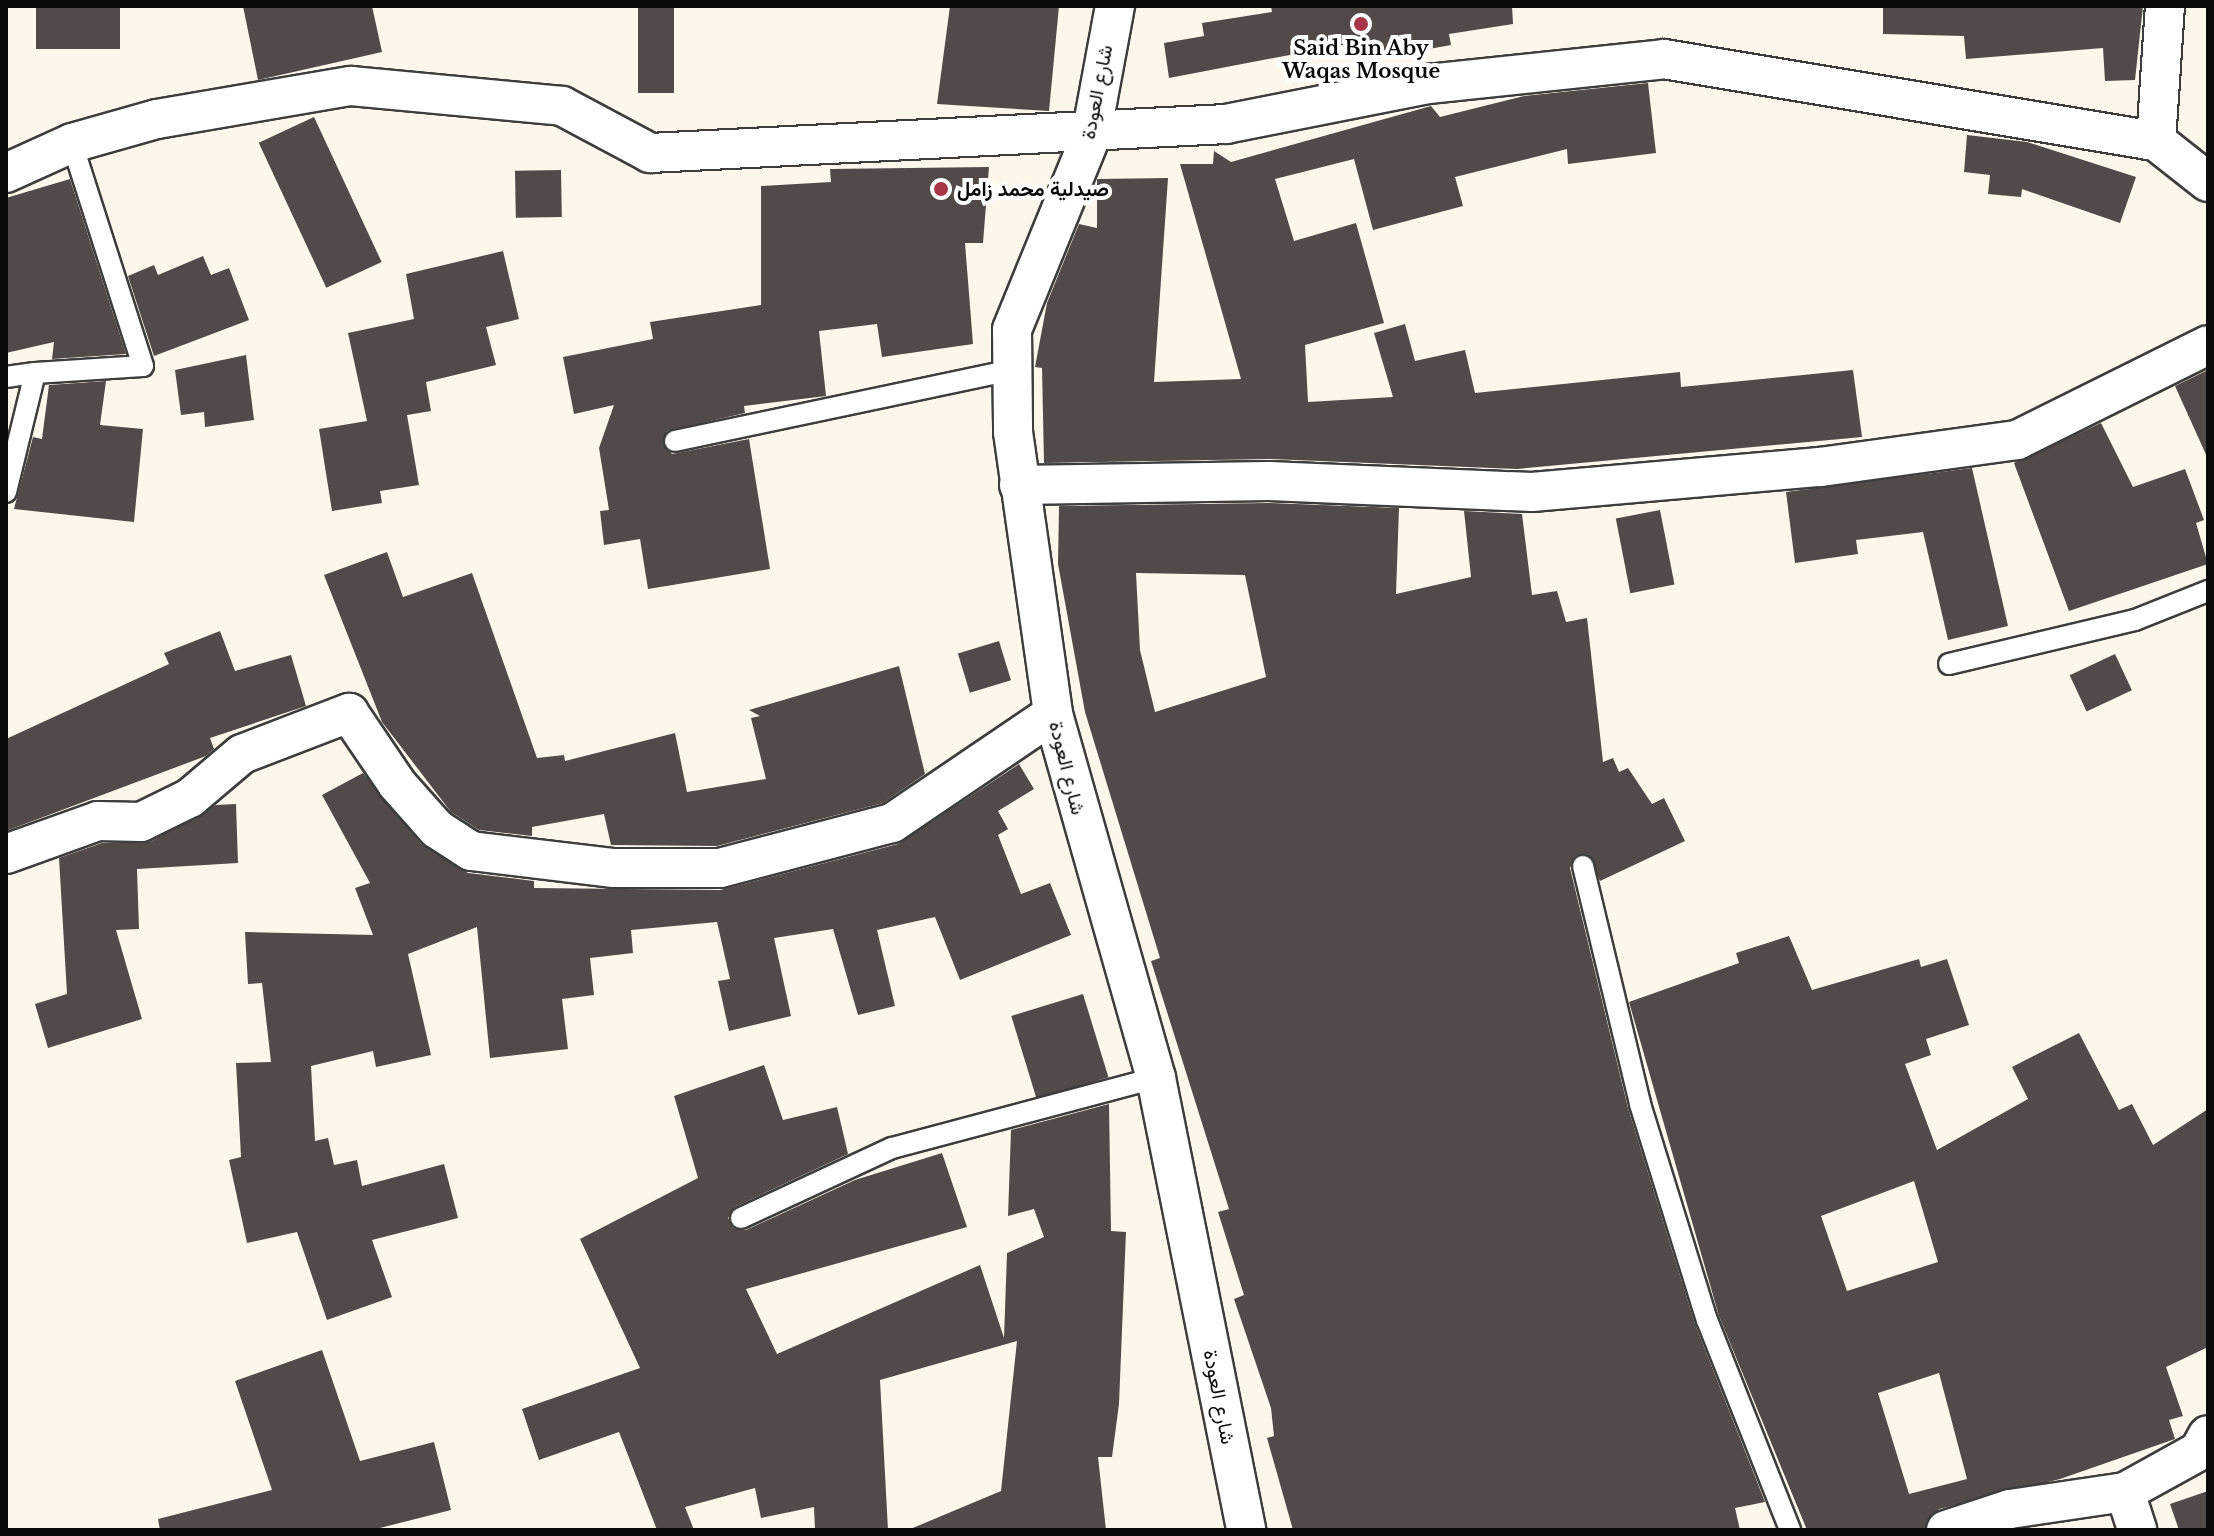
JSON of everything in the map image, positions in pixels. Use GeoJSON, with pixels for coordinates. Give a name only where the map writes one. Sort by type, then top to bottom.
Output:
{"type":"FeatureCollection","features":[{"type":"Feature","properties":{"kind":"street","name":"شارع العودة"},"geometry":{"type":"LineString","coordinates":[[1115,6],[1091,136],[1012,330],[1019,485],[1053,714],[1156,1078],[1246,1530]]}},
{"type":"Feature","properties":{"kind":"street"},"geometry":{"type":"LineString","coordinates":[[2156,141],[2165,6]]}},
{"type":"Feature","properties":{"kind":"street"},"geometry":{"type":"LineString","coordinates":[[6,173],[72,143],[157,119],[351,86],[562,106],[650,153],[890,137],[1091,136],[1226,124],[1428,84],[1664,59],[2156,141],[2208,182]]}},
{"type":"Feature","properties":{"kind":"street"},"geometry":{"type":"LineString","coordinates":[[1019,485],[1269,481],[1532,492],[1820,467],[2017,440],[2208,345]]}},
{"type":"Feature","properties":{"kind":"street"},"geometry":{"type":"LineString","coordinates":[[6,854],[98,821],[141,822],[190,798],[242,754],[349,713],[397,784],[437,829],[471,851],[614,868],[720,868],[892,823],[1053,714]]}},
{"type":"Feature","properties":{"kind":"street"},"geometry":{"type":"LineString","coordinates":[[1946,1530],[2010,1509],[2125,1492],[2199,1451],[2208,1435]]}},
{"type":"Feature","properties":{"kind":"street"},"geometry":{"type":"LineString","coordinates":[[2125,1492],[2137,1530]]}},
{"type":"Feature","properties":{"kind":"lane"},"geometry":{"type":"LineString","coordinates":[[6,377],[143,366],[72,143]]}},
{"type":"Feature","properties":{"kind":"lane"},"geometry":{"type":"LineString","coordinates":[[675,441],[1012,370]]}},
{"type":"Feature","properties":{"kind":"lane"},"geometry":{"type":"LineString","coordinates":[[6,492],[35,373]]}},
{"type":"Feature","properties":{"kind":"lane"},"geometry":{"type":"LineString","coordinates":[[1949,664],[2135,620],[2208,591]]}},
{"type":"Feature","properties":{"kind":"lane"},"geometry":{"type":"LineString","coordinates":[[1583,866],[1645,1119],[1707,1320],[1790,1530]]}},
{"type":"Feature","properties":{"kind":"lane"},"geometry":{"type":"LineString","coordinates":[[741,1218],[892,1148],[1156,1078]]}},
{"type":"Feature","properties":{"kind":"building"},"geometry":{"type":"Polygon","coordinates":[[[36,6],[120,6],[120,49],[36,49],[36,6]]]}},
{"type":"Feature","properties":{"kind":"building"},"geometry":{"type":"Polygon","coordinates":[[[243,6],[372,6],[382,52],[258,80],[243,6]]]}},
{"type":"Feature","properties":{"kind":"building"},"geometry":{"type":"Polygon","coordinates":[[[638,6],[674,6],[674,93],[638,93],[638,6]]]}},
{"type":"Feature","properties":{"kind":"building"},"geometry":{"type":"Polygon","coordinates":[[[950,6],[1059,6],[1049,111],[937,104],[950,6]]]}},
{"type":"Feature","properties":{"kind":"building"},"geometry":{"type":"Polygon","coordinates":[[[1271,6],[1512,6],[1513,24],[1449,34],[1451,45],[1385,57],[1363,41],[1169,78],[1164,43],[1204,36],[1202,23],[1272,12],[1271,6]]]}},
{"type":"Feature","properties":{"kind":"building"},"geometry":{"type":"Polygon","coordinates":[[[1883,6],[2143,6],[2135,80],[2105,81],[2103,48],[1966,59],[1964,36],[1883,34],[1883,6]]]}},
{"type":"Feature","properties":{"kind":"building"},"geometry":{"type":"Polygon","coordinates":[[[1648,83],[1656,153],[1568,164],[1567,149],[1455,177],[1463,206],[1373,230],[1354,159],[1275,179],[1294,241],[1356,223],[1384,323],[1305,345],[1308,402],[1393,397],[1374,333],[1405,324],[1415,361],[1465,350],[1475,393],[1680,372],[1681,387],[1853,370],[1862,437],[1517,469],[1269,459],[1044,463],[1042,368],[1035,367],[1047,303],[1079,224],[1097,228],[1097,179],[1168,178],[1154,382],[1241,379],[1180,164],[1213,164],[1214,151],[1231,162],[1431,106],[1440,117],[1524,96],[1648,83]]]}},
{"type":"Feature","properties":{"kind":"building"},"geometry":{"type":"Polygon","coordinates":[[[314,117],[382,262],[326,288],[259,143],[314,117]]]}},
{"type":"Feature","properties":{"kind":"building"},"geometry":{"type":"Polygon","coordinates":[[[1967,135],[2027,142],[2136,177],[2120,223],[2022,189],[2021,197],[1988,194],[1990,175],[1964,172],[1967,135]]]}},
{"type":"Feature","properties":{"kind":"building"},"geometry":{"type":"Polygon","coordinates":[[[989,167],[983,243],[965,243],[973,344],[882,357],[877,324],[819,331],[826,396],[744,406],[745,413],[667,431],[663,444],[672,454],[749,439],[770,569],[648,589],[640,539],[604,545],[600,511],[609,510],[599,448],[614,405],[574,414],[563,357],[653,339],[650,322],[761,305],[761,186],[831,182],[830,169],[989,167]]]}},
{"type":"Feature","properties":{"kind":"building"},"geometry":{"type":"Polygon","coordinates":[[[561,170],[562,217],[516,218],[515,171],[561,170]]]}},
{"type":"Feature","properties":{"kind":"building"},"geometry":{"type":"Polygon","coordinates":[[[70,179],[126,354],[52,359],[54,342],[6,353],[6,198],[70,179]]]}},
{"type":"Feature","properties":{"kind":"building"},"geometry":{"type":"Polygon","coordinates":[[[503,251],[519,319],[486,327],[496,365],[426,382],[431,411],[407,415],[419,485],[380,491],[382,503],[332,511],[319,429],[367,421],[348,333],[414,319],[406,274],[503,251]]]}},
{"type":"Feature","properties":{"kind":"building"},"geometry":{"type":"Polygon","coordinates":[[[203,256],[211,275],[229,268],[249,320],[154,356],[128,276],[154,265],[158,275],[203,256]]]}},
{"type":"Feature","properties":{"kind":"building"},"geometry":{"type":"Polygon","coordinates":[[[246,355],[254,420],[205,427],[204,412],[181,415],[175,370],[246,355]]]}},
{"type":"Feature","properties":{"kind":"building"},"geometry":{"type":"Polygon","coordinates":[[[2208,370],[2208,459],[2175,386],[2208,370]]]}},
{"type":"Feature","properties":{"kind":"building"},"geometry":{"type":"Polygon","coordinates":[[[106,381],[100,425],[143,429],[134,522],[14,509],[33,437],[42,439],[49,385],[106,381]]]}},
{"type":"Feature","properties":{"kind":"building"},"geometry":{"type":"Polygon","coordinates":[[[2101,423],[2133,487],[2185,469],[2204,520],[2196,523],[2208,564],[2069,611],[2014,463],[2101,423]]]}},
{"type":"Feature","properties":{"kind":"building"},"geometry":{"type":"Polygon","coordinates":[[[1972,468],[2008,626],[1948,640],[1923,532],[1856,540],[1858,554],[1795,563],[1786,492],[1972,468]]]}},
{"type":"Feature","properties":{"kind":"building"},"geometry":{"type":"Polygon","coordinates":[[[1269,503],[1399,508],[1396,594],[1471,577],[1464,511],[1522,514],[1532,595],[1557,591],[1566,622],[1587,618],[1603,762],[1613,758],[1619,772],[1628,768],[1652,804],[1664,798],[1685,841],[1600,881],[1587,854],[1575,856],[1570,868],[1628,1108],[1695,1324],[1765,1502],[1735,1508],[1740,1530],[1293,1530],[1267,1438],[1274,1436],[1271,1408],[1234,1299],[1244,1295],[1218,1212],[1229,1209],[1151,961],[1160,958],[1085,712],[1058,564],[1059,506],[1269,503]],[[1136,573],[1140,650],[1155,712],[1266,677],[1245,575],[1136,573]]]}},
{"type":"Feature","properties":{"kind":"building"},"geometry":{"type":"Polygon","coordinates":[[[1660,510],[1675,585],[1630,593],[1616,519],[1660,510]]]}},
{"type":"Feature","properties":{"kind":"building"},"geometry":{"type":"Polygon","coordinates":[[[387,552],[403,597],[472,573],[537,758],[564,755],[565,761],[675,733],[687,792],[766,779],[751,718],[760,716],[749,710],[899,666],[925,774],[883,803],[717,846],[611,845],[604,814],[532,827],[532,836],[479,830],[451,812],[382,722],[324,575],[387,552]]]}},
{"type":"Feature","properties":{"kind":"building"},"geometry":{"type":"Polygon","coordinates":[[[220,631],[235,671],[291,655],[306,706],[210,738],[214,749],[206,756],[6,831],[6,739],[169,664],[164,653],[220,631]]]}},
{"type":"Feature","properties":{"kind":"building"},"geometry":{"type":"Polygon","coordinates":[[[999,641],[1011,680],[970,693],[958,654],[999,641]]]}},
{"type":"Feature","properties":{"kind":"building"},"geometry":{"type":"Polygon","coordinates":[[[2115,654],[2132,690],[2087,711],[2070,675],[2115,654]]]}},
{"type":"Feature","properties":{"kind":"building"},"geometry":{"type":"Polygon","coordinates":[[[1019,764],[1034,789],[998,811],[1008,829],[998,835],[1021,894],[1050,883],[1071,935],[960,980],[935,917],[877,930],[895,1006],[858,1015],[833,929],[774,938],[791,1016],[729,1031],[718,981],[730,979],[717,922],[631,930],[633,953],[590,958],[594,995],[562,999],[568,1049],[490,1058],[477,927],[408,954],[431,1055],[376,1067],[373,1051],[311,1066],[315,1141],[328,1138],[334,1165],[357,1160],[362,1186],[444,1164],[458,1218],[372,1240],[392,1297],[327,1320],[297,1232],[247,1243],[229,1160],[241,1157],[236,1063],[271,1062],[262,983],[248,984],[245,932],[373,935],[355,888],[370,883],[322,795],[363,773],[421,844],[468,873],[534,881],[534,888],[720,890],[898,844],[1019,764]]]}},
{"type":"Feature","properties":{"kind":"building"},"geometry":{"type":"Polygon","coordinates":[[[236,804],[238,863],[137,869],[139,929],[116,930],[142,1019],[48,1048],[35,1004],[67,994],[59,858],[102,843],[150,842],[216,805],[236,804]]]}},
{"type":"Feature","properties":{"kind":"building"},"geometry":{"type":"Polygon","coordinates":[[[1789,936],[1812,990],[1919,959],[1921,967],[1947,959],[1969,1025],[1926,1039],[1931,1055],[1905,1064],[1937,1150],[2028,1099],[2012,1067],[2079,1033],[2119,1110],[2132,1104],[2153,1145],[2208,1109],[2208,1347],[2166,1367],[2183,1416],[2169,1420],[2175,1439],[2060,1479],[1939,1509],[1925,1530],[1807,1530],[1719,1316],[1629,1002],[1739,963],[1736,953],[1789,936]],[[1914,1181],[1821,1216],[1847,1291],[1938,1262],[1914,1181]],[[1939,1373],[1878,1393],[1909,1494],[1967,1479],[1939,1373]]]}},
{"type":"Feature","properties":{"kind":"building"},"geometry":{"type":"Polygon","coordinates":[[[1083,994],[1108,1077],[1037,1099],[1011,1016],[1083,994]]]}},
{"type":"Feature","properties":{"kind":"building"},"geometry":{"type":"Polygon","coordinates":[[[764,1065],[783,1120],[837,1107],[848,1154],[735,1207],[728,1218],[733,1228],[746,1230],[855,1180],[942,1153],[967,1227],[746,1289],[777,1354],[980,1265],[1004,1338],[1007,1253],[1044,1237],[1034,1209],[1008,1216],[1011,1130],[1109,1104],[1111,1231],[1126,1232],[1119,1404],[1112,1457],[1098,1457],[1106,1530],[908,1530],[1001,1491],[1017,1341],[880,1380],[888,1530],[815,1530],[814,1507],[761,1518],[755,1488],[685,1507],[694,1530],[657,1530],[619,1432],[539,1460],[522,1409],[640,1368],[580,1239],[698,1178],[674,1096],[764,1065]]]}},
{"type":"Feature","properties":{"kind":"building"},"geometry":{"type":"Polygon","coordinates":[[[322,1350],[360,1461],[434,1442],[451,1510],[372,1530],[160,1530],[158,1519],[272,1490],[235,1381],[322,1350]]]}},
{"type":"Feature","properties":{"kind":"building"},"geometry":{"type":"Polygon","coordinates":[[[2208,1491],[2208,1530],[2179,1530],[2170,1504],[2208,1491]]]}},
{"type":"Feature","properties":{"kind":"place","name":"Said Bin Aby Waqas Mosque"},"geometry":{"type":"Point","coordinates":[1361,24]}},
{"type":"Feature","properties":{"kind":"place","name":"صيدلية محمد زامل"},"geometry":{"type":"Point","coordinates":[941,189]}}]}
